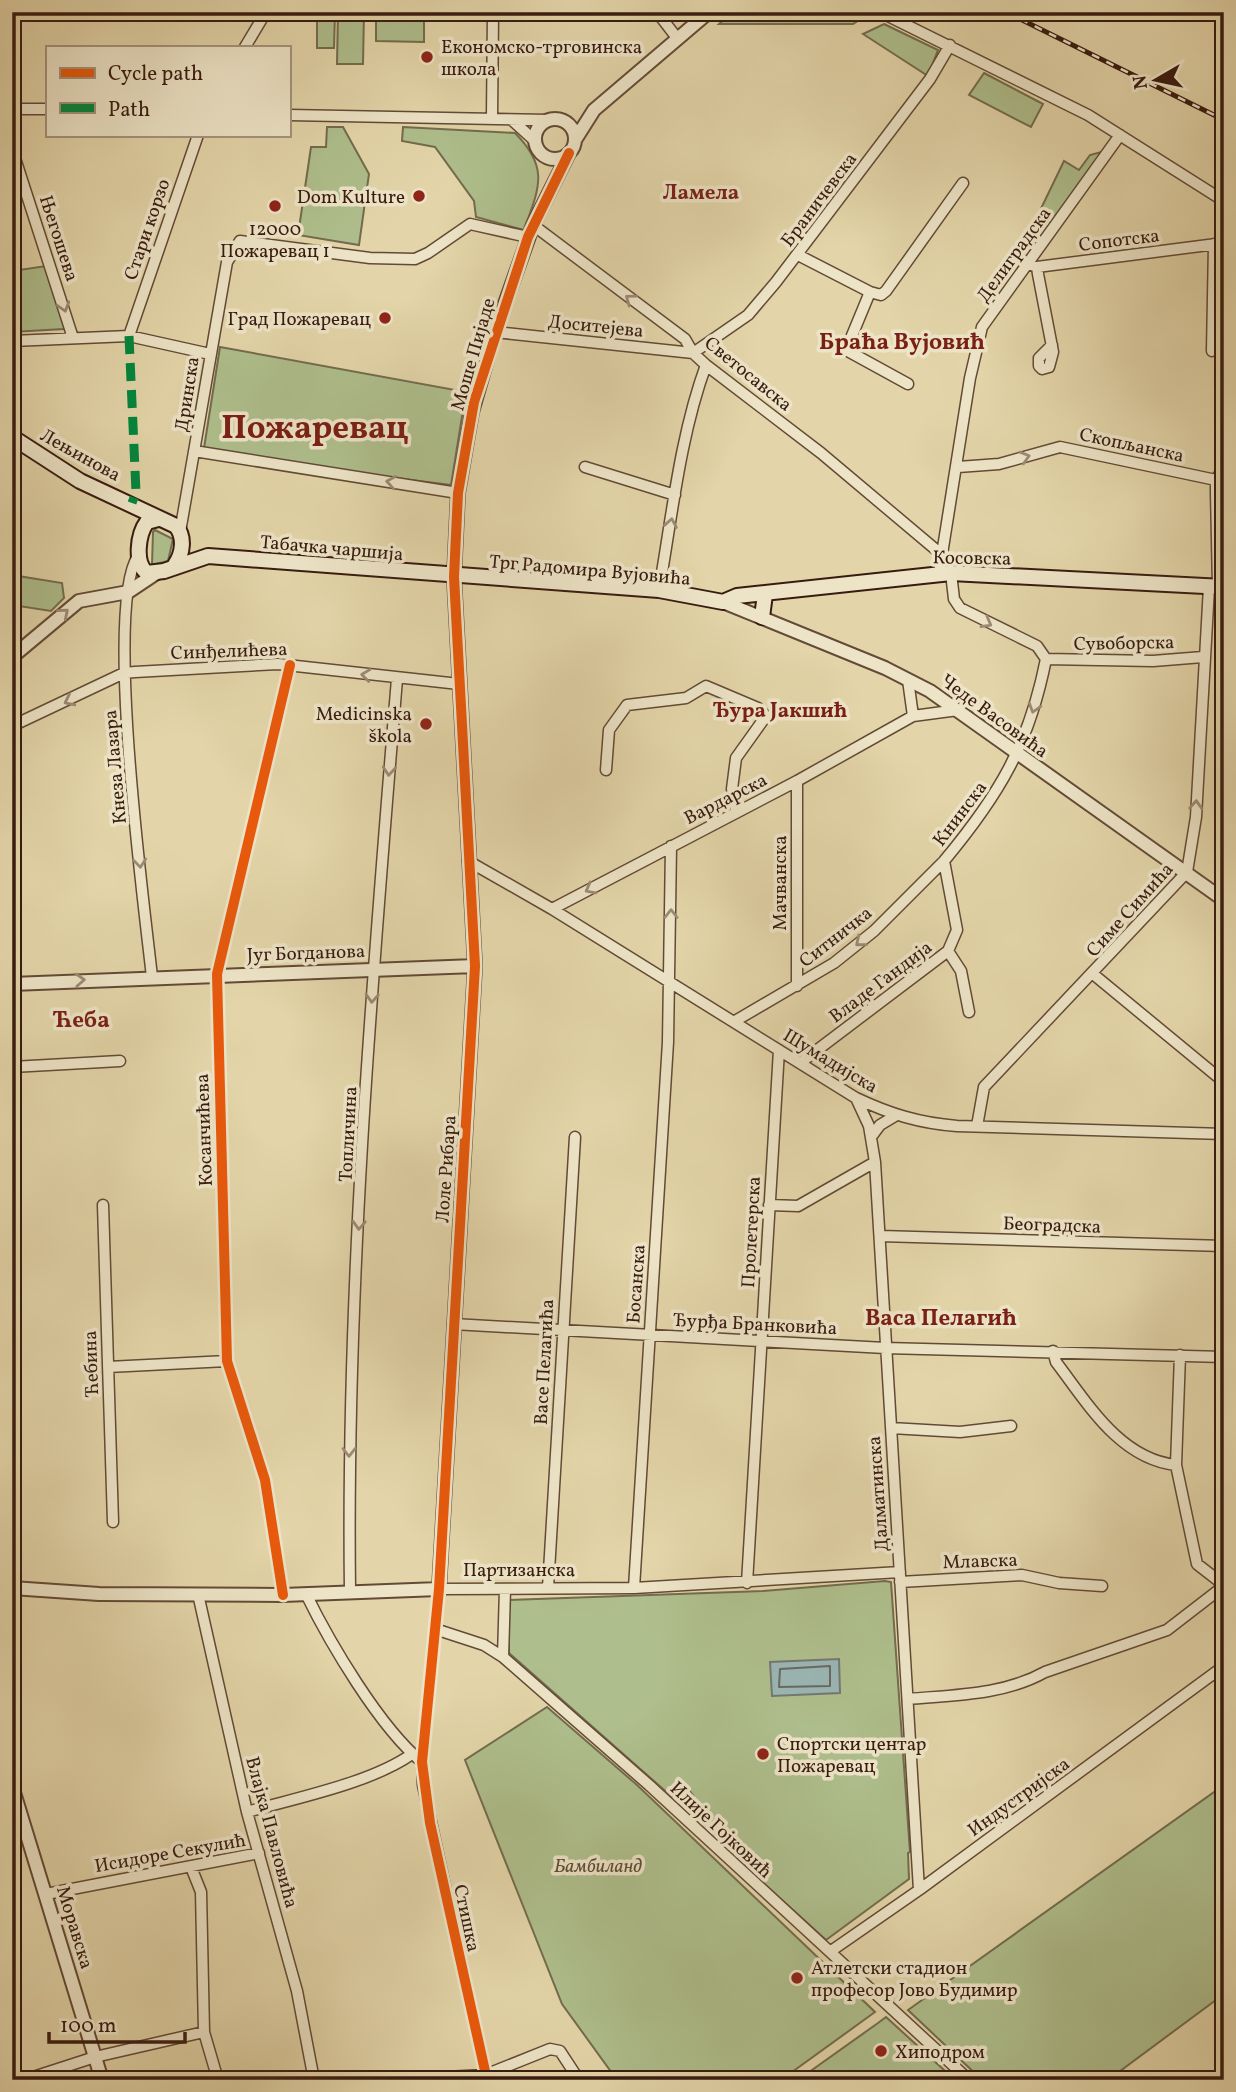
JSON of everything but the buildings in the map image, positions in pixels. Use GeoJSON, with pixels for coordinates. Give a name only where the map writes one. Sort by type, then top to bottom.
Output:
{"type":"FeatureCollection","features":[{"type":"Feature","properties":{"kind":"main road","name":"Лењинова"},"geometry":{"type":"LineString","coordinates":[[12,437],[80,481],[132,503],[158,519]]}},
{"type":"Feature","properties":{"kind":"main road","name":"Лењинова"},"geometry":{"type":"LineString","coordinates":[[132,503],[142,531]]}},
{"type":"Feature","properties":{"kind":"main road"},"geometry":{"type":"LineString","coordinates":[[158,519],[181,535],[175,565],[158,572],[143,570],[139,555],[142,531],[147,522],[158,519]]}},
{"type":"Feature","properties":{"kind":"main road","name":"Табачка чаршија"},"geometry":{"type":"LineString","coordinates":[[181,535],[208,556]]}},
{"type":"Feature","properties":{"kind":"main road","name":"Табачка чаршија"},"geometry":{"type":"LineString","coordinates":[[175,565],[208,556],[454,577]]}},
{"type":"Feature","properties":{"kind":"main road","name":"Косовска"},"geometry":{"type":"LineString","coordinates":[[723,602],[729,597],[945,573],[1217,587]]}},
{"type":"Feature","properties":{"kind":"main road","name":"Трг Радомира Вујовића"},"geometry":{"type":"LineString","coordinates":[[454,577],[659,590],[723,602]]}},
{"type":"Feature","properties":{"kind":"main road"},"geometry":{"type":"LineString","coordinates":[[762,617],[765,594]]}},
{"type":"Feature","properties":{"kind":"street"},"geometry":{"type":"LineString","coordinates":[[246,46],[267,12]]}},
{"type":"Feature","properties":{"kind":"street"},"geometry":{"type":"LineString","coordinates":[[492,117],[493,12]]}},
{"type":"Feature","properties":{"kind":"street"},"geometry":{"type":"LineString","coordinates":[[657,12],[677,38]]}},
{"type":"Feature","properties":{"kind":"street","name":"Моше Пијаде"},"geometry":{"type":"LineString","coordinates":[[454,577],[458,493],[471,412],[530,231],[575,140],[594,110],[709,12]]}},
{"type":"Feature","properties":{"kind":"street"},"geometry":{"type":"LineString","coordinates":[[880,12],[1088,115],[1224,201]]}},
{"type":"Feature","properties":{"kind":"street","name":"Браничевска"},"geometry":{"type":"LineString","coordinates":[[693,353],[748,315],[798,255],[930,79],[950,45]]}},
{"type":"Feature","properties":{"kind":"street"},"geometry":{"type":"LineString","coordinates":[[12,109],[46,109]]}},
{"type":"Feature","properties":{"kind":"street","name":"Моше Пијаде"},"geometry":{"type":"LineString","coordinates":[[555,120],[594,110]]}},
{"type":"Feature","properties":{"kind":"street"},"geometry":{"type":"LineString","coordinates":[[290,115],[555,120],[570,126],[575,140]]}},
{"type":"Feature","properties":{"kind":"street"},"geometry":{"type":"LineString","coordinates":[[512,120],[535,141],[544,156],[551,186]]}},
{"type":"Feature","properties":{"kind":"street"},"geometry":{"type":"LineString","coordinates":[[535,141],[539,128],[555,120]]}},
{"type":"Feature","properties":{"kind":"street","name":"Делиградска"},"geometry":{"type":"LineString","coordinates":[[945,573],[941,554],[958,467],[970,378],[982,327],[1033,266],[1120,135]]}},
{"type":"Feature","properties":{"kind":"street","name":"Стари корзо"},"geometry":{"type":"LineString","coordinates":[[129,336],[198,136]]}},
{"type":"Feature","properties":{"kind":"street","name":"Његошева"},"geometry":{"type":"LineString","coordinates":[[12,149],[73,338]]}},
{"type":"Feature","properties":{"kind":"street"},"geometry":{"type":"LineString","coordinates":[[544,156],[558,159],[569,153]]}},
{"type":"Feature","properties":{"kind":"street"},"geometry":{"type":"LineString","coordinates":[[798,255],[881,295],[887,291],[963,183]]}},
{"type":"Feature","properties":{"kind":"street","name":"Дринска"},"geometry":{"type":"LineString","coordinates":[[181,535],[227,262],[243,240],[370,258],[415,259],[426,255],[470,224],[530,231]]}},
{"type":"Feature","properties":{"kind":"street","name":"Светосавска"},"geometry":{"type":"LineString","coordinates":[[530,231],[685,339],[693,353],[706,365],[821,453],[941,554]]}},
{"type":"Feature","properties":{"kind":"street","name":"Сопотска"},"geometry":{"type":"LineString","coordinates":[[1033,266],[1219,243],[1212,351]]}},
{"type":"Feature","properties":{"kind":"street"},"geometry":{"type":"LineString","coordinates":[[1033,266],[1052,345]]}},
{"type":"Feature","properties":{"kind":"street"},"geometry":{"type":"LineString","coordinates":[[870,292],[846,350],[908,384]]}},
{"type":"Feature","properties":{"kind":"street","name":"Доситејева"},"geometry":{"type":"LineString","coordinates":[[495,332],[693,353]]}},
{"type":"Feature","properties":{"kind":"street"},"geometry":{"type":"LineString","coordinates":[[12,341],[129,336],[210,354]]}},
{"type":"Feature","properties":{"kind":"street"},"geometry":{"type":"LineString","coordinates":[[659,590],[698,385],[706,365]]}},
{"type":"Feature","properties":{"kind":"street","name":"Скопљанска"},"geometry":{"type":"LineString","coordinates":[[958,467],[999,464],[1060,447],[1216,480]]}},
{"type":"Feature","properties":{"kind":"street"},"geometry":{"type":"LineString","coordinates":[[194,450],[458,493]]}},
{"type":"Feature","properties":{"kind":"street"},"geometry":{"type":"LineString","coordinates":[[585,467],[676,495]]}},
{"type":"Feature","properties":{"kind":"street"},"geometry":{"type":"LineString","coordinates":[[1216,480],[1224,467]]}},
{"type":"Feature","properties":{"kind":"street","name":"Симе Симића"},"geometry":{"type":"LineString","coordinates":[[978,1126],[984,1087],[1187,872],[1196,817],[1203,657],[1217,587],[1216,480]]}},
{"type":"Feature","properties":{"kind":"street","name":"Кнеза Лазара"},"geometry":{"type":"LineString","coordinates":[[139,555],[128,592],[124,673],[152,977]]}},
{"type":"Feature","properties":{"kind":"street"},"geometry":{"type":"LineString","coordinates":[[12,657],[79,601],[128,592],[158,572]]}},
{"type":"Feature","properties":{"kind":"street","name":"Сувоборска"},"geometry":{"type":"LineString","coordinates":[[945,573],[960,608],[1037,646],[1046,659],[1030,722],[1016,755]]}},
{"type":"Feature","properties":{"kind":"street","name":"Лоле Рибара"},"geometry":{"type":"LineString","coordinates":[[422,1762],[439,1589],[475,966],[454,577]]}},
{"type":"Feature","properties":{"kind":"street","name":"Чеде Васовића"},"geometry":{"type":"LineString","coordinates":[[723,602],[908,680],[958,710],[1016,755],[1224,900]]}},
{"type":"Feature","properties":{"kind":"street","name":"Сувоборска"},"geometry":{"type":"LineString","coordinates":[[1046,659],[1153,661],[1203,657]]}},
{"type":"Feature","properties":{"kind":"street","name":"Синђелићева"},"geometry":{"type":"LineString","coordinates":[[12,726],[124,673],[252,664],[290,665],[459,684]]}},
{"type":"Feature","properties":{"kind":"street","name":"Косанчићева"},"geometry":{"type":"LineString","coordinates":[[283,1595],[265,1480],[227,1361],[218,974],[290,665]]}},
{"type":"Feature","properties":{"kind":"street","name":"Топличина"},"geometry":{"type":"LineString","coordinates":[[350,1592],[349,1418],[374,970],[397,678]]}},
{"type":"Feature","properties":{"kind":"street"},"geometry":{"type":"LineString","coordinates":[[908,680],[913,716]]}},
{"type":"Feature","properties":{"kind":"street"},"geometry":{"type":"LineString","coordinates":[[606,770],[609,730],[627,705],[685,698],[706,686],[758,708],[766,716],[742,749],[733,767],[732,799],[736,812]]}},
{"type":"Feature","properties":{"kind":"street","name":"Вардарска"},"geometry":{"type":"LineString","coordinates":[[552,909],[797,781],[913,716],[958,710]]}},
{"type":"Feature","properties":{"kind":"street","name":"Книнска"},"geometry":{"type":"LineString","coordinates":[[948,951],[957,930],[944,861],[999,791],[1016,755]]}},
{"type":"Feature","properties":{"kind":"street","name":"Мачванска"},"geometry":{"type":"LineString","coordinates":[[797,781],[797,986]]}},
{"type":"Feature","properties":{"kind":"street","name":"Босанска"},"geometry":{"type":"LineString","coordinates":[[634,1588],[670,982],[671,846]]}},
{"type":"Feature","properties":{"kind":"street","name":"Шумадијска"},"geometry":{"type":"LineString","coordinates":[[468,861],[552,909],[856,1098],[895,1116],[924,1123],[978,1126],[1224,1134]]}},
{"type":"Feature","properties":{"kind":"street","name":"Ситничка"},"geometry":{"type":"LineString","coordinates":[[735,1021],[834,963],[874,931],[944,861]]}},
{"type":"Feature","properties":{"kind":"street"},"geometry":{"type":"LineString","coordinates":[[948,951],[961,971],[969,1013]]}},
{"type":"Feature","properties":{"kind":"street","name":"Владе Гандија"},"geometry":{"type":"LineString","coordinates":[[800,1063],[948,951]]}},
{"type":"Feature","properties":{"kind":"street","name":"Југ Богданова"},"geometry":{"type":"LineString","coordinates":[[12,984],[475,966]]}},
{"type":"Feature","properties":{"kind":"street"},"geometry":{"type":"LineString","coordinates":[[1093,974],[1224,1082]]}},
{"type":"Feature","properties":{"kind":"street","name":"Пролетерска"},"geometry":{"type":"LineString","coordinates":[[747,1583],[779,1050]]}},
{"type":"Feature","properties":{"kind":"street"},"geometry":{"type":"LineString","coordinates":[[12,1067],[120,1061]]}},
{"type":"Feature","properties":{"kind":"street","name":"Далматинска"},"geometry":{"type":"LineString","coordinates":[[856,1098],[871,1137],[875,1162],[919,1890]]}},
{"type":"Feature","properties":{"kind":"street"},"geometry":{"type":"LineString","coordinates":[[871,1137],[880,1125],[895,1116]]}},
{"type":"Feature","properties":{"kind":"street","name":"Васе Пелагића"},"geometry":{"type":"LineString","coordinates":[[548,1588],[575,1137]]}},
{"type":"Feature","properties":{"kind":"street"},"geometry":{"type":"LineString","coordinates":[[769,1205],[798,1206],[875,1162]]}},
{"type":"Feature","properties":{"kind":"street","name":"Ћебина"},"geometry":{"type":"LineString","coordinates":[[103,1205],[113,1521]]}},
{"type":"Feature","properties":{"kind":"street","name":"Београдска"},"geometry":{"type":"LineString","coordinates":[[880,1236],[1224,1247]]}},
{"type":"Feature","properties":{"kind":"street","name":"Ђурђа Бранковића"},"geometry":{"type":"LineString","coordinates":[[453,1324],[885,1348],[1224,1357]]}},
{"type":"Feature","properties":{"kind":"street"},"geometry":{"type":"LineString","coordinates":[[1053,1351],[1056,1362],[1114,1434],[1151,1461],[1176,1465]]}},
{"type":"Feature","properties":{"kind":"street"},"geometry":{"type":"LineString","coordinates":[[909,1699],[986,1691],[1026,1683],[1045,1672],[1167,1630],[1224,1586],[1197,1564],[1176,1465],[1180,1355]]}},
{"type":"Feature","properties":{"kind":"street"},"geometry":{"type":"LineString","coordinates":[[108,1367],[227,1361]]}},
{"type":"Feature","properties":{"kind":"street"},"geometry":{"type":"LineString","coordinates":[[891,1428],[960,1432],[1011,1426]]}},
{"type":"Feature","properties":{"kind":"street","name":"Млавска"},"geometry":{"type":"LineString","coordinates":[[900,1577],[1022,1575],[1059,1583],[1102,1586]]}},
{"type":"Feature","properties":{"kind":"street","name":"Партизанска"},"geometry":{"type":"LineString","coordinates":[[12,1588],[59,1592],[283,1595],[439,1589],[634,1588],[900,1577]]}},
{"type":"Feature","properties":{"kind":"street"},"geometry":{"type":"LineString","coordinates":[[503,1657],[505,1589]]}},
{"type":"Feature","properties":{"kind":"street","name":"Влајка Павловића"},"geometry":{"type":"LineString","coordinates":[[198,1594],[247,1812],[297,1991],[314,2080]]}},
{"type":"Feature","properties":{"kind":"street"},"geometry":{"type":"LineString","coordinates":[[306,1594],[327,1637],[412,1754],[422,1762]]}},
{"type":"Feature","properties":{"kind":"street","name":"Илије Гојковић"},"geometry":{"type":"LineString","coordinates":[[435,1629],[484,1645],[503,1657],[831,1951],[969,2080]]}},
{"type":"Feature","properties":{"kind":"street","name":"Индустријска"},"geometry":{"type":"LineString","coordinates":[[831,1951],[919,1890],[1224,1666]]}},
{"type":"Feature","properties":{"kind":"street"},"geometry":{"type":"LineString","coordinates":[[247,1812],[319,1792],[397,1764],[412,1754]]}},
{"type":"Feature","properties":{"kind":"street","name":"Стишка"},"geometry":{"type":"LineString","coordinates":[[422,1762],[430,1823],[486,2077]]}},
{"type":"Feature","properties":{"kind":"street","name":"Моравска"},"geometry":{"type":"LineString","coordinates":[[12,1786],[102,2080]]}},
{"type":"Feature","properties":{"kind":"street","name":"Исидоре Секулић"},"geometry":{"type":"LineString","coordinates":[[46,1894],[259,1853]]}},
{"type":"Feature","properties":{"kind":"street"},"geometry":{"type":"LineString","coordinates":[[191,1867],[201,1892],[204,2032],[218,2080]]}},
{"type":"Feature","properties":{"kind":"street"},"geometry":{"type":"LineString","coordinates":[[24,2080],[95,2057],[204,2032]]}},
{"type":"Feature","properties":{"kind":"street"},"geometry":{"type":"LineString","coordinates":[[385,2080],[486,2077],[550,2049],[560,2051],[579,2080]]}},
{"type":"Feature","properties":{"kind":"green space"},"geometry":{"type":"Polygon","coordinates":[[[317,12],[335,12],[334,48],[317,48],[317,12]]]}},
{"type":"Feature","properties":{"kind":"green space"},"geometry":{"type":"Polygon","coordinates":[[[338,12],[364,12],[363,64],[337,64],[338,12]]]}},
{"type":"Feature","properties":{"kind":"green space"},"geometry":{"type":"Polygon","coordinates":[[[376,12],[424,12],[424,42],[376,41],[376,12]]]}},
{"type":"Feature","properties":{"kind":"green space"},"geometry":{"type":"Polygon","coordinates":[[[733,12],[860,12],[867,15],[853,24],[719,24],[733,12]]]}},
{"type":"Feature","properties":{"kind":"green space"},"geometry":{"type":"Polygon","coordinates":[[[884,24],[938,50],[928,76],[863,34],[884,24]]]}},
{"type":"Feature","properties":{"kind":"green space"},"geometry":{"type":"Polygon","coordinates":[[[984,73],[1043,104],[1031,127],[969,95],[984,73]]]}},
{"type":"Feature","properties":{"kind":"green space"},"geometry":{"type":"Polygon","coordinates":[[[327,127],[343,127],[369,174],[359,245],[298,235],[311,147],[326,147],[327,127]]]}},
{"type":"Feature","properties":{"kind":"green space"},"geometry":{"type":"Polygon","coordinates":[[[403,127],[515,133],[526,145],[537,168],[537,190],[524,230],[476,217],[474,201],[435,147],[402,141],[403,127]]]}},
{"type":"Feature","properties":{"kind":"green space"},"geometry":{"type":"Polygon","coordinates":[[[1101,152],[1042,236],[1033,225],[1064,161],[1079,170],[1090,155],[1101,152]]]}},
{"type":"Feature","properties":{"kind":"green space"},"geometry":{"type":"Polygon","coordinates":[[[46,266],[66,325],[64,329],[12,332],[12,271],[46,266]]]}},
{"type":"Feature","properties":{"kind":"green space"},"geometry":{"type":"Polygon","coordinates":[[[220,347],[466,392],[451,485],[333,470],[204,448],[220,347]]]}},
{"type":"Feature","properties":{"kind":"green space"},"geometry":{"type":"Polygon","coordinates":[[[155,530],[173,539],[168,561],[152,565],[153,532],[155,530]]]}},
{"type":"Feature","properties":{"kind":"green space"},"geometry":{"type":"Polygon","coordinates":[[[12,575],[62,583],[64,598],[51,611],[12,605],[12,575]]]}},
{"type":"Feature","properties":{"kind":"green space","name":"Спортски центар Пожаревац"},"geometry":{"type":"Polygon","coordinates":[[[891,1582],[910,1852],[909,1879],[826,1940],[748,1869],[686,1786],[672,1797],[509,1653],[509,1600],[763,1591],[891,1582]]]}},
{"type":"Feature","properties":{"kind":"green space","name":"Бамбиланд"},"geometry":{"type":"Polygon","coordinates":[[[547,1707],[637,1785],[875,2012],[781,2080],[617,2080],[562,2004],[465,1760],[547,1707]]]}},
{"type":"Feature","properties":{"kind":"green space"},"geometry":{"type":"Polygon","coordinates":[[[1224,1785],[1224,1994],[1108,2080],[982,2080],[908,2010],[1224,1785]]]}},
{"type":"Feature","properties":{"kind":"green space","name":"Хиподром"},"geometry":{"type":"Polygon","coordinates":[[[886,2017],[955,2080],[798,2080],[878,2023],[886,2017]]]}},
{"type":"Feature","properties":{"kind":"water"},"geometry":{"type":"Polygon","coordinates":[[[839,1659],[840,1693],[772,1696],[770,1662],[839,1659]]]}},
{"type":"Feature","properties":{"kind":"railway"},"geometry":{"type":"LineString","coordinates":[[1006,12],[1224,120]]}},
{"type":"Feature","properties":{"kind":"marked path"},"geometry":{"type":"LineString","coordinates":[[129,336],[136,492],[132,503]]}},
{"type":"Feature","properties":{"kind":"cycle path"},"geometry":{"type":"LineString","coordinates":[[487,2080],[430,1823],[422,1762],[439,1589],[475,966],[454,577],[458,493],[474,402],[528,237],[569,153]]}},
{"type":"Feature","properties":{"kind":"cycle path"},"geometry":{"type":"LineString","coordinates":[[283,1595],[265,1480],[227,1361],[217,974],[290,665]]}},
{"type":"Feature","properties":{"kind":"place","name":"Економско-трговинска школа"},"geometry":{"type":"Point","coordinates":[427,57]}},
{"type":"Feature","properties":{"kind":"place","name":"Dom Kulture"},"geometry":{"type":"Point","coordinates":[419,196]}},
{"type":"Feature","properties":{"kind":"place","name":"12000 Пожаревац 1"},"geometry":{"type":"Point","coordinates":[275,206]}},
{"type":"Feature","properties":{"kind":"place","name":"Град Пожаревац"},"geometry":{"type":"Point","coordinates":[385,318]}},
{"type":"Feature","properties":{"kind":"place","name":"Medicinska škola"},"geometry":{"type":"Point","coordinates":[426,724]}},
{"type":"Feature","properties":{"kind":"place","name":"Спортски центар Пожаревац"},"geometry":{"type":"Point","coordinates":[763,1754]}},
{"type":"Feature","properties":{"kind":"place","name":"Атлетски стадион професор Јово Будимир"},"geometry":{"type":"Point","coordinates":[797,1978]}},
{"type":"Feature","properties":{"kind":"place","name":"Хиподром"},"geometry":{"type":"Point","coordinates":[881,2051]}},
{"type":"Feature","properties":{"kind":"district","name":"Ламела"},"geometry":{"type":"Point","coordinates":[701,192]}},
{"type":"Feature","properties":{"kind":"district","name":"Браћа Вујовић"},"geometry":{"type":"Point","coordinates":[902,341]}},
{"type":"Feature","properties":{"kind":"district","name":"Пожаревац"},"geometry":{"type":"Point","coordinates":[315,426]}},
{"type":"Feature","properties":{"kind":"district","name":"Ђура Јакшић"},"geometry":{"type":"Point","coordinates":[780,710]}},
{"type":"Feature","properties":{"kind":"district","name":"Ћеба"},"geometry":{"type":"Point","coordinates":[81,1019]}},
{"type":"Feature","properties":{"kind":"district","name":"Васа Пелагић"},"geometry":{"type":"Point","coordinates":[941,1317]}}]}
